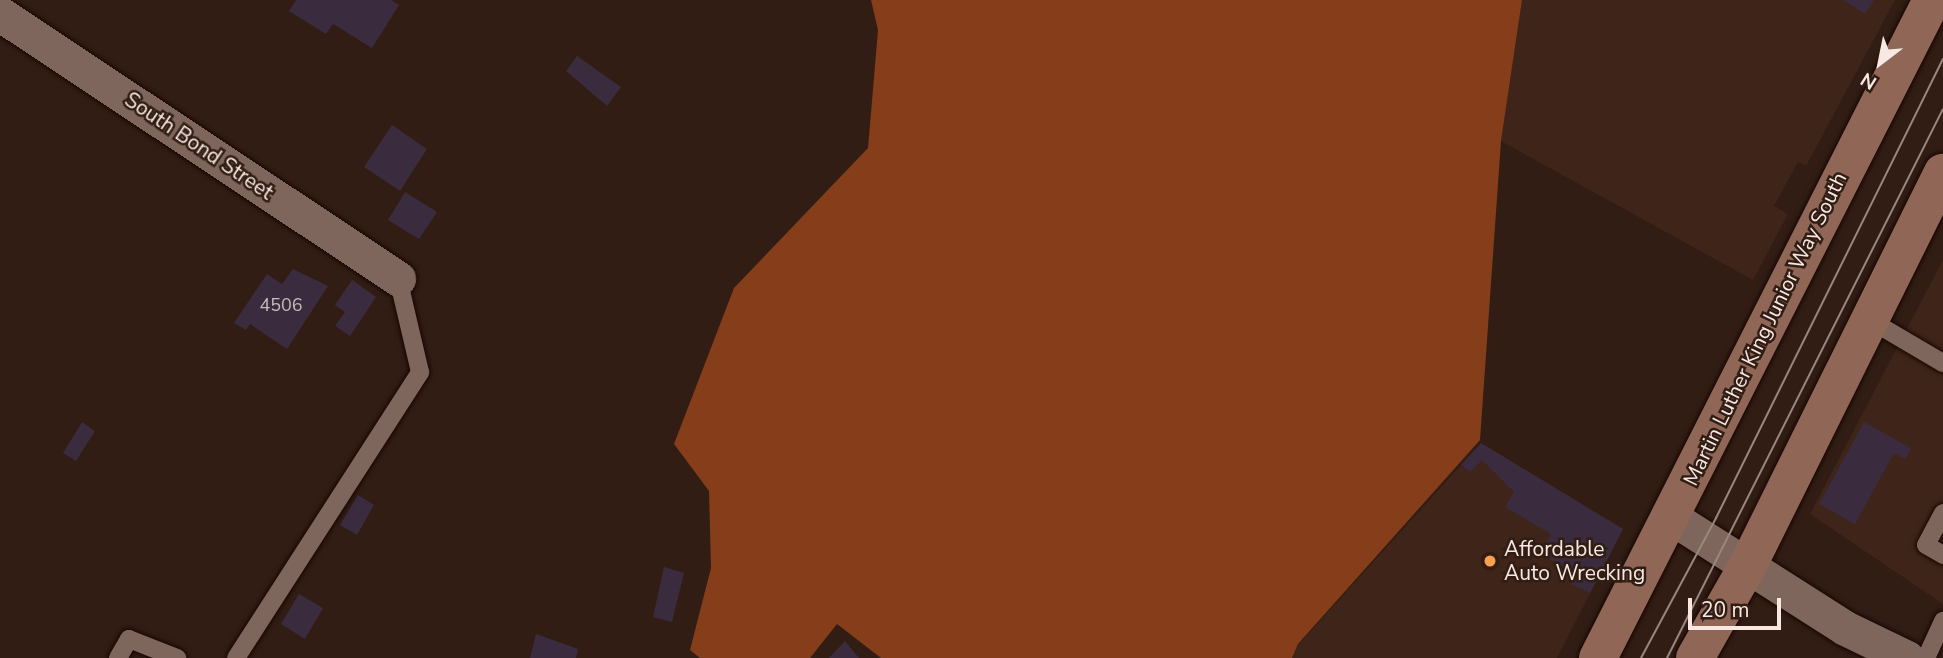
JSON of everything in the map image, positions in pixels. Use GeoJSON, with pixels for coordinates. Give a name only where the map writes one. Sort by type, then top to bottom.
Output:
{"type":"FeatureCollection","features":[{"type":"Feature","properties":{"kind":"main road","name":"Martin Luther King Junior Way South"},"geometry":{"type":"LineString","coordinates":[[1598,658],[1932,0]]}},
{"type":"Feature","properties":{"kind":"main road"},"geometry":{"type":"LineString","coordinates":[[1695,658],[1748,565],[1943,173]]}},
{"type":"Feature","properties":{"kind":"street","name":"South Bond Street"},"geometry":{"type":"LineString","coordinates":[[0,14],[398,278]]}},
{"type":"Feature","properties":{"kind":"street"},"geometry":{"type":"LineString","coordinates":[[1671,517],[1845,628],[1907,658]]}},
{"type":"Feature","properties":{"kind":"lane"},"geometry":{"type":"LineString","coordinates":[[236,658],[420,372],[398,278]]}},
{"type":"Feature","properties":{"kind":"lane"},"geometry":{"type":"LineString","coordinates":[[1870,320],[1943,363]]}},
{"type":"Feature","properties":{"kind":"lane"},"geometry":{"type":"LineString","coordinates":[[1943,513],[1926,545],[1943,555]]}},
{"type":"Feature","properties":{"kind":"lane"},"geometry":{"type":"LineString","coordinates":[[1926,658],[1943,621]]}},
{"type":"Feature","properties":{"kind":"lane"},"geometry":{"type":"LineString","coordinates":[[118,658],[129,639],[177,658]]}},
{"type":"Feature","properties":{"kind":"shaded area"},"geometry":{"type":"Polygon","coordinates":[[[871,0],[1522,0],[1501,141],[1480,440],[1298,644],[1292,658],[881,658],[837,624],[810,658],[700,658],[690,650],[711,568],[709,491],[674,444],[734,288],[868,148],[878,30],[871,0]]]}},
{"type":"Feature","properties":{"kind":"shaded area"},"geometry":{"type":"Polygon","coordinates":[[[1522,0],[1895,0],[1806,166],[1798,162],[1774,206],[1788,214],[1753,280],[1501,141],[1522,0]]]}},
{"type":"Feature","properties":{"kind":"shaded area"},"geometry":{"type":"Polygon","coordinates":[[[1943,260],[1943,604],[1810,514],[1943,260]]]}},
{"type":"Feature","properties":{"kind":"shaded area","name":"Affordable Auto Wrecking"},"geometry":{"type":"Polygon","coordinates":[[[1481,443],[1623,529],[1557,658],[1292,658],[1298,645],[1481,443]]]}},
{"type":"Feature","properties":{"kind":"building"},"geometry":{"type":"Polygon","coordinates":[[[296,0],[391,0],[399,5],[372,48],[333,24],[326,34],[289,11],[296,0]]]}},
{"type":"Feature","properties":{"kind":"building"},"geometry":{"type":"Polygon","coordinates":[[[1843,0],[1874,0],[1865,14],[1843,0]]]}},
{"type":"Feature","properties":{"kind":"building"},"geometry":{"type":"Polygon","coordinates":[[[577,56],[621,87],[607,106],[566,71],[577,56]]]}},
{"type":"Feature","properties":{"kind":"building"},"geometry":{"type":"Polygon","coordinates":[[[392,125],[427,149],[400,191],[364,167],[392,125]]]}},
{"type":"Feature","properties":{"kind":"building"},"geometry":{"type":"Polygon","coordinates":[[[405,192],[437,212],[419,239],[388,220],[405,192]]]}},
{"type":"Feature","properties":{"kind":"building"},"geometry":{"type":"Polygon","coordinates":[[[293,269],[328,286],[287,349],[250,324],[246,330],[234,323],[267,274],[282,284],[293,269]]]}},
{"type":"Feature","properties":{"kind":"building"},"geometry":{"type":"Polygon","coordinates":[[[352,280],[376,297],[350,336],[335,326],[345,312],[335,305],[352,280]]]}},
{"type":"Feature","properties":{"kind":"building"},"geometry":{"type":"Polygon","coordinates":[[[82,422],[95,431],[76,461],[63,453],[82,422]]]}},
{"type":"Feature","properties":{"kind":"building"},"geometry":{"type":"Polygon","coordinates":[[[1864,422],[1911,448],[1905,459],[1894,453],[1855,524],[1819,504],[1864,422]]]}},
{"type":"Feature","properties":{"kind":"building"},"geometry":{"type":"Polygon","coordinates":[[[1481,443],[1623,529],[1590,593],[1571,584],[1577,573],[1539,554],[1551,534],[1505,507],[1514,492],[1482,460],[1470,472],[1461,465],[1481,443]]]}},
{"type":"Feature","properties":{"kind":"building"},"geometry":{"type":"Polygon","coordinates":[[[358,495],[374,505],[357,535],[340,525],[358,495]]]}},
{"type":"Feature","properties":{"kind":"building"},"geometry":{"type":"Polygon","coordinates":[[[664,567],[684,573],[672,622],[653,617],[664,567]]]}},
{"type":"Feature","properties":{"kind":"building"},"geometry":{"type":"Polygon","coordinates":[[[299,594],[323,608],[305,639],[281,624],[299,594]]]}},
{"type":"Feature","properties":{"kind":"building"},"geometry":{"type":"Polygon","coordinates":[[[536,634],[578,649],[576,658],[530,658],[536,634]]]}},
{"type":"Feature","properties":{"kind":"building"},"geometry":{"type":"Polygon","coordinates":[[[845,641],[859,658],[829,658],[845,641]]]}},
{"type":"Feature","properties":{"kind":"tram line"},"geometry":{"type":"LineString","coordinates":[[1641,658],[1716,518],[1943,59]]}},
{"type":"Feature","properties":{"kind":"tram line"},"geometry":{"type":"LineString","coordinates":[[1667,658],[1943,109]]}},
{"type":"Feature","properties":{"kind":"place","name":"Affordable Auto Wrecking"},"geometry":{"type":"Point","coordinates":[1490,561]}}]}
